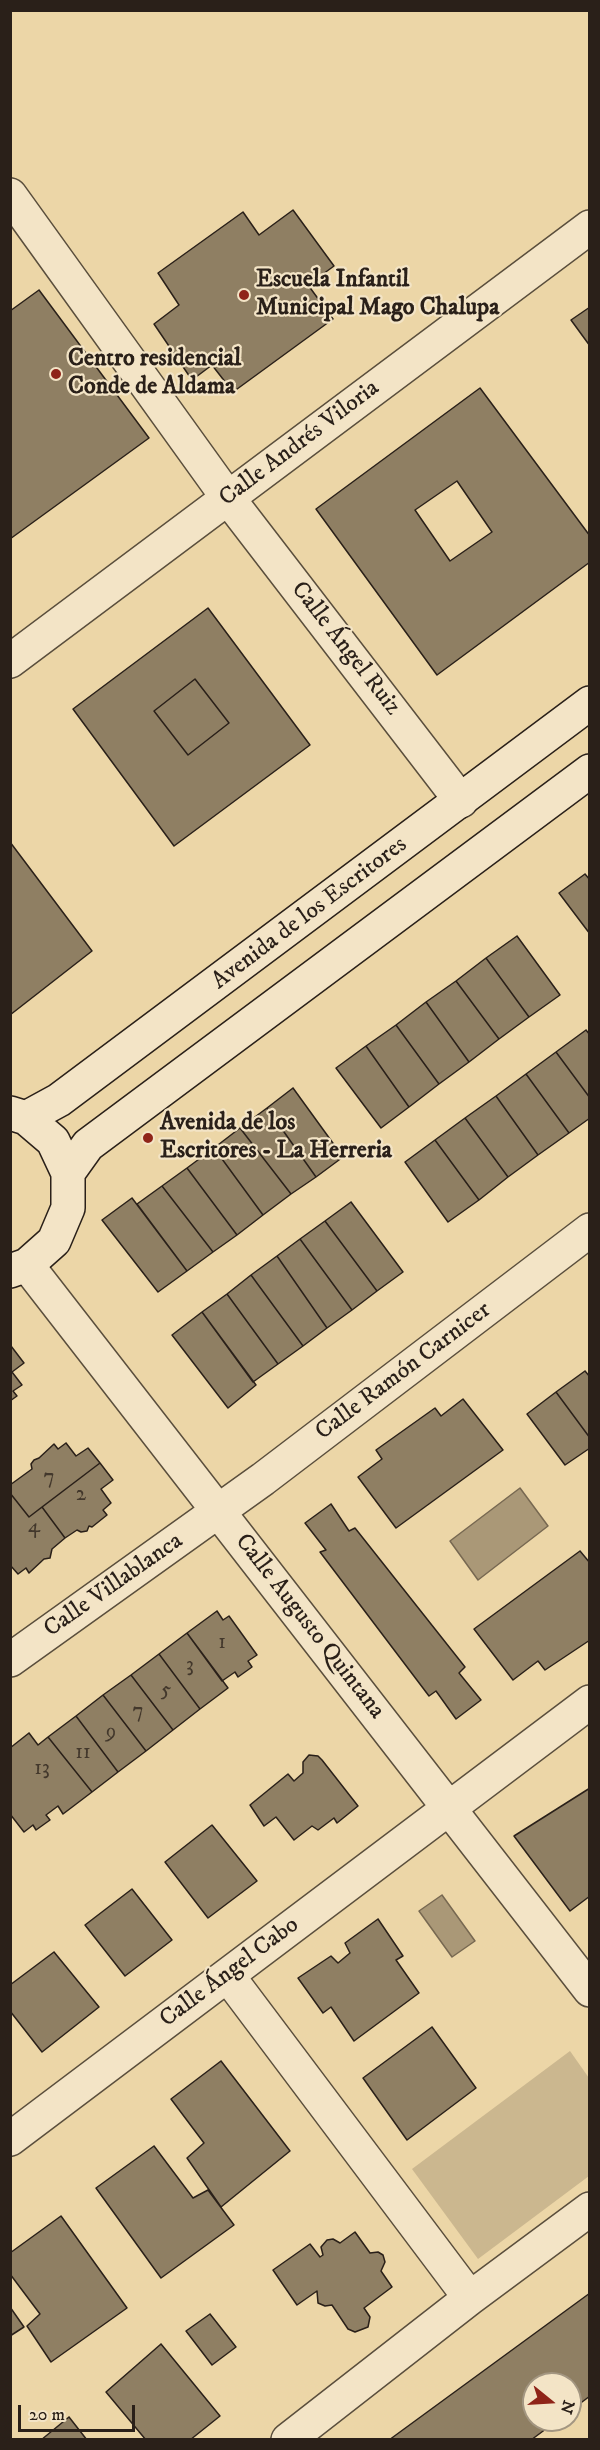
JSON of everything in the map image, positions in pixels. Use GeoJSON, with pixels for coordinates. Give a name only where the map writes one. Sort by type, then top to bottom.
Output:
{"type":"FeatureCollection","features":[{"type":"Feature","properties":{"kind":"street","name":"Calle Ángel Ruiz"},"geometry":{"type":"LineString","coordinates":[[10,195],[228,498],[461,801]]}},
{"type":"Feature","properties":{"kind":"street","name":"Calle Andrés Viloria"},"geometry":{"type":"LineString","coordinates":[[10,662],[590,227]]}},
{"type":"Feature","properties":{"kind":"street","name":"Avenida de los Escritores"},"geometry":{"type":"LineString","coordinates":[[18,1115],[59,1100],[590,704]]}},
{"type":"Feature","properties":{"kind":"street"},"geometry":{"type":"LineString","coordinates":[[68,1173],[88,1145],[590,771]]}},
{"type":"Feature","properties":{"kind":"street"},"geometry":{"type":"LineString","coordinates":[[18,1115],[53,1141],[68,1173],[68,1208],[54,1241],[19,1268]]}},
{"type":"Feature","properties":{"kind":"street","name":"Calle Ramón Carnicer"},"geometry":{"type":"LineString","coordinates":[[218,1512],[590,1230]]}},
{"type":"Feature","properties":{"kind":"street","name":"Calle Augusto Quintana"},"geometry":{"type":"LineString","coordinates":[[19,1268],[218,1512],[450,1807],[590,1990]]}},
{"type":"Feature","properties":{"kind":"street","name":"Calle Villablanca"},"geometry":{"type":"LineString","coordinates":[[10,1660],[218,1512]]}},
{"type":"Feature","properties":{"kind":"street","name":"Calle Ángel Cabo"},"geometry":{"type":"LineString","coordinates":[[10,2139],[590,1701]]}},
{"type":"Feature","properties":{"kind":"street"},"geometry":{"type":"LineString","coordinates":[[228,1976],[470,2298]]}},
{"type":"Feature","properties":{"kind":"street"},"geometry":{"type":"LineString","coordinates":[[288,2439],[470,2298],[590,2209]]}},
{"type":"Feature","properties":{"kind":"shaded area"},"geometry":{"type":"Polygon","coordinates":[[[520,1488],[548,1526],[478,1580],[450,1541],[520,1488]]]}},
{"type":"Feature","properties":{"kind":"shaded area"},"geometry":{"type":"Polygon","coordinates":[[[442,1895],[475,1941],[452,1957],[419,1911],[442,1895]]]}},
{"type":"Feature","properties":{"kind":"shaded area"},"geometry":{"type":"Polygon","coordinates":[[[570,2051],[589,2078],[589,2176],[478,2259],[412,2169],[570,2051]]]}},
{"type":"Feature","properties":{"kind":"building","name":"Escuela Infantil Municipal Mago Chalupa"},"geometry":{"type":"Polygon","coordinates":[[[293,210],[334,266],[308,285],[333,319],[233,392],[212,365],[192,380],[154,324],[179,305],[158,273],[243,212],[259,235],[293,210]]]}},
{"type":"Feature","properties":{"kind":"building","name":"Centro residencial Conde de Aldama"},"geometry":{"type":"Polygon","coordinates":[[[39,290],[149,438],[10,539],[10,311],[39,290]]]}},
{"type":"Feature","properties":{"kind":"building"},"geometry":{"type":"Polygon","coordinates":[[[590,307],[590,346],[571,320],[590,307]]]}},
{"type":"Feature","properties":{"kind":"building"},"geometry":{"type":"Polygon","coordinates":[[[480,388],[590,536],[590,562],[437,675],[316,509],[480,388]],[[457,481],[415,510],[450,561],[492,532],[457,481]]]}},
{"type":"Feature","properties":{"kind":"building"},"geometry":{"type":"Polygon","coordinates":[[[208,608],[310,745],[174,846],[73,709],[208,608]],[[195,679],[154,711],[188,755],[229,723],[195,679]]]}},
{"type":"Feature","properties":{"kind":"building"},"geometry":{"type":"Polygon","coordinates":[[[195,679],[229,723],[188,755],[154,711],[195,679]]]}},
{"type":"Feature","properties":{"kind":"building"},"geometry":{"type":"Polygon","coordinates":[[[10,842],[92,951],[10,1015],[10,842]]]}},
{"type":"Feature","properties":{"kind":"building"},"geometry":{"type":"Polygon","coordinates":[[[585,874],[590,880],[590,934],[559,893],[585,874]]]}},
{"type":"Feature","properties":{"kind":"building"},"geometry":{"type":"Polygon","coordinates":[[[517,936],[560,995],[529,1017],[486,958],[517,936]]]}},
{"type":"Feature","properties":{"kind":"building"},"geometry":{"type":"Polygon","coordinates":[[[486,958],[529,1017],[499,1039],[456,981],[486,958]]]}},
{"type":"Feature","properties":{"kind":"building"},"geometry":{"type":"Polygon","coordinates":[[[456,981],[499,1039],[469,1062],[426,1002],[456,981]]]}},
{"type":"Feature","properties":{"kind":"building"},"geometry":{"type":"Polygon","coordinates":[[[426,1002],[469,1062],[439,1084],[396,1025],[426,1002]]]}},
{"type":"Feature","properties":{"kind":"building"},"geometry":{"type":"Polygon","coordinates":[[[396,1025],[439,1084],[409,1107],[366,1046],[396,1025]]]}},
{"type":"Feature","properties":{"kind":"building"},"geometry":{"type":"Polygon","coordinates":[[[586,1030],[590,1035],[590,1098],[556,1052],[586,1030]]]}},
{"type":"Feature","properties":{"kind":"building"},"geometry":{"type":"Polygon","coordinates":[[[366,1046],[409,1107],[381,1128],[336,1068],[366,1046]]]}},
{"type":"Feature","properties":{"kind":"building"},"geometry":{"type":"Polygon","coordinates":[[[556,1052],[590,1098],[590,1118],[569,1133],[526,1074],[556,1052]]]}},
{"type":"Feature","properties":{"kind":"building"},"geometry":{"type":"Polygon","coordinates":[[[526,1074],[569,1133],[538,1155],[496,1096],[526,1074]]]}},
{"type":"Feature","properties":{"kind":"building"},"geometry":{"type":"Polygon","coordinates":[[[293,1088],[343,1157],[316,1177],[267,1108],[293,1088]]]}},
{"type":"Feature","properties":{"kind":"building"},"geometry":{"type":"Polygon","coordinates":[[[496,1096],[538,1155],[508,1177],[465,1118],[496,1096]]]}},
{"type":"Feature","properties":{"kind":"building"},"geometry":{"type":"Polygon","coordinates":[[[267,1108],[316,1177],[291,1194],[240,1128],[267,1108]]]}},
{"type":"Feature","properties":{"kind":"building"},"geometry":{"type":"Polygon","coordinates":[[[465,1118],[508,1177],[479,1200],[435,1140],[465,1118]]]}},
{"type":"Feature","properties":{"kind":"building"},"geometry":{"type":"Polygon","coordinates":[[[240,1128],[291,1194],[263,1215],[214,1148],[240,1128]]]}},
{"type":"Feature","properties":{"kind":"building"},"geometry":{"type":"Polygon","coordinates":[[[435,1140],[479,1200],[448,1222],[405,1162],[435,1140]]]}},
{"type":"Feature","properties":{"kind":"building"},"geometry":{"type":"Polygon","coordinates":[[[214,1148],[263,1215],[237,1235],[187,1168],[214,1148]]]}},
{"type":"Feature","properties":{"kind":"building"},"geometry":{"type":"Polygon","coordinates":[[[187,1168],[237,1235],[213,1252],[162,1186],[187,1168]]]}},
{"type":"Feature","properties":{"kind":"building"},"geometry":{"type":"Polygon","coordinates":[[[162,1186],[213,1252],[187,1271],[137,1204],[162,1186]]]}},
{"type":"Feature","properties":{"kind":"building"},"geometry":{"type":"Polygon","coordinates":[[[132,1198],[187,1271],[158,1292],[102,1220],[132,1198]]]}},
{"type":"Feature","properties":{"kind":"building"},"geometry":{"type":"Polygon","coordinates":[[[351,1202],[403,1272],[377,1291],[325,1221],[351,1202]]]}},
{"type":"Feature","properties":{"kind":"building"},"geometry":{"type":"Polygon","coordinates":[[[325,1221],[377,1291],[352,1310],[300,1239],[325,1221]]]}},
{"type":"Feature","properties":{"kind":"building"},"geometry":{"type":"Polygon","coordinates":[[[300,1239],[352,1310],[327,1328],[277,1256],[300,1239]]]}},
{"type":"Feature","properties":{"kind":"building"},"geometry":{"type":"Polygon","coordinates":[[[277,1256],[327,1328],[303,1346],[251,1275],[277,1256]]]}},
{"type":"Feature","properties":{"kind":"building"},"geometry":{"type":"Polygon","coordinates":[[[251,1275],[303,1346],[278,1364],[227,1294],[251,1275]]]}},
{"type":"Feature","properties":{"kind":"building"},"geometry":{"type":"Polygon","coordinates":[[[227,1294],[278,1364],[253,1382],[202,1312],[227,1294]]]}},
{"type":"Feature","properties":{"kind":"building"},"geometry":{"type":"Polygon","coordinates":[[[202,1312],[256,1385],[228,1408],[172,1335],[202,1312]]]}},
{"type":"Feature","properties":{"kind":"building"},"geometry":{"type":"Polygon","coordinates":[[[11,1346],[24,1363],[12,1372],[22,1385],[13,1391],[17,1396],[10,1401],[11,1346]]]}},
{"type":"Feature","properties":{"kind":"building"},"geometry":{"type":"Polygon","coordinates":[[[585,1371],[590,1377],[590,1438],[556,1392],[585,1371]]]}},
{"type":"Feature","properties":{"kind":"building"},"geometry":{"type":"Polygon","coordinates":[[[556,1392],[590,1438],[590,1448],[565,1465],[527,1414],[556,1392]]]}},
{"type":"Feature","properties":{"kind":"building"},"geometry":{"type":"Polygon","coordinates":[[[463,1399],[503,1450],[396,1528],[358,1477],[382,1459],[376,1450],[435,1408],[441,1416],[463,1399]]]}},
{"type":"Feature","properties":{"kind":"building"},"geometry":{"type":"Polygon","coordinates":[[[66,1443],[76,1456],[88,1448],[100,1463],[29,1517],[10,1493],[10,1485],[32,1469],[31,1464],[34,1460],[54,1444],[58,1449],[66,1443]]]}},
{"type":"Feature","properties":{"kind":"building"},"geometry":{"type":"Polygon","coordinates":[[[100,1463],[113,1480],[101,1489],[111,1503],[103,1510],[107,1515],[92,1527],[89,1526],[87,1531],[77,1530],[65,1538],[42,1507],[100,1463]]]}},
{"type":"Feature","properties":{"kind":"building"},"geometry":{"type":"Polygon","coordinates":[[[10,1493],[29,1517],[42,1507],[65,1538],[52,1549],[50,1558],[44,1559],[29,1573],[26,1568],[18,1574],[10,1565],[10,1493]]]}},
{"type":"Feature","properties":{"kind":"building"},"geometry":{"type":"Polygon","coordinates":[[[331,1504],[349,1531],[355,1528],[465,1667],[459,1673],[481,1700],[456,1719],[436,1691],[429,1696],[320,1552],[326,1550],[305,1523],[331,1504]]]}},
{"type":"Feature","properties":{"kind":"building"},"geometry":{"type":"Polygon","coordinates":[[[580,1551],[590,1563],[590,1640],[545,1670],[538,1661],[513,1680],[474,1629],[580,1551]]]}},
{"type":"Feature","properties":{"kind":"building"},"geometry":{"type":"Polygon","coordinates":[[[217,1611],[223,1620],[229,1616],[257,1655],[248,1661],[252,1667],[238,1677],[235,1672],[222,1681],[187,1633],[217,1611]]]}},
{"type":"Feature","properties":{"kind":"building"},"geometry":{"type":"Polygon","coordinates":[[[187,1633],[228,1688],[200,1709],[159,1654],[187,1633]]]}},
{"type":"Feature","properties":{"kind":"building"},"geometry":{"type":"Polygon","coordinates":[[[159,1654],[200,1709],[173,1730],[131,1675],[159,1654]]]}},
{"type":"Feature","properties":{"kind":"building"},"geometry":{"type":"Polygon","coordinates":[[[131,1675],[173,1730],[146,1751],[103,1695],[131,1675]]]}},
{"type":"Feature","properties":{"kind":"building"},"geometry":{"type":"Polygon","coordinates":[[[103,1695],[146,1751],[118,1772],[76,1716],[103,1695]]]}},
{"type":"Feature","properties":{"kind":"building"},"geometry":{"type":"Polygon","coordinates":[[[76,1716],[118,1772],[92,1792],[48,1737],[76,1716]]]}},
{"type":"Feature","properties":{"kind":"building"},"geometry":{"type":"Polygon","coordinates":[[[29,1733],[38,1745],[48,1737],[92,1792],[63,1814],[58,1806],[46,1815],[50,1820],[36,1830],[33,1825],[24,1832],[10,1814],[10,1748],[29,1733]]]}},
{"type":"Feature","properties":{"kind":"building"},"geometry":{"type":"Polygon","coordinates":[[[309,1755],[318,1756],[322,1760],[358,1806],[337,1823],[334,1818],[318,1830],[312,1826],[294,1840],[276,1817],[264,1826],[250,1805],[288,1774],[294,1781],[303,1773],[303,1762],[309,1755]]]}},
{"type":"Feature","properties":{"kind":"building"},"geometry":{"type":"Polygon","coordinates":[[[590,1788],[590,1896],[570,1911],[514,1836],[590,1788]]]}},
{"type":"Feature","properties":{"kind":"building"},"geometry":{"type":"Polygon","coordinates":[[[212,1825],[257,1881],[208,1918],[165,1862],[212,1825]]]}},
{"type":"Feature","properties":{"kind":"building"},"geometry":{"type":"Polygon","coordinates":[[[132,1889],[172,1940],[125,1976],[85,1925],[132,1889]]]}},
{"type":"Feature","properties":{"kind":"building"},"geometry":{"type":"Polygon","coordinates":[[[378,1919],[403,1956],[396,1960],[419,1993],[354,2041],[331,2007],[323,2013],[298,1978],[331,1956],[338,1963],[350,1953],[345,1943],[378,1919]]]}},
{"type":"Feature","properties":{"kind":"building"},"geometry":{"type":"Polygon","coordinates":[[[54,1952],[99,2007],[42,2052],[10,2011],[10,1985],[54,1952]]]}},
{"type":"Feature","properties":{"kind":"building"},"geometry":{"type":"Polygon","coordinates":[[[432,2027],[476,2088],[407,2140],[363,2078],[432,2027]]]}},
{"type":"Feature","properties":{"kind":"building"},"geometry":{"type":"Polygon","coordinates":[[[221,2061],[290,2151],[221,2207],[187,2158],[204,2143],[171,2099],[221,2061]]]}},
{"type":"Feature","properties":{"kind":"building"},"geometry":{"type":"Polygon","coordinates":[[[154,2146],[193,2198],[208,2190],[234,2225],[161,2278],[96,2188],[154,2146]]]}},
{"type":"Feature","properties":{"kind":"building"},"geometry":{"type":"Polygon","coordinates":[[[61,2216],[127,2308],[51,2362],[27,2326],[40,2314],[10,2274],[10,2253],[61,2216]]]}},
{"type":"Feature","properties":{"kind":"building"},"geometry":{"type":"Polygon","coordinates":[[[355,2232],[370,2253],[378,2252],[383,2255],[385,2262],[381,2271],[392,2287],[364,2308],[370,2317],[368,2327],[355,2332],[348,2329],[332,2305],[325,2306],[318,2303],[317,2291],[297,2305],[273,2270],[310,2244],[320,2257],[323,2255],[321,2247],[327,2240],[333,2239],[340,2243],[355,2232]]]}},
{"type":"Feature","properties":{"kind":"building"},"geometry":{"type":"Polygon","coordinates":[[[590,2293],[590,2396],[582,2402],[582,2372],[522,2372],[522,2432],[542,2432],[531,2440],[389,2440],[590,2293]]]}},
{"type":"Feature","properties":{"kind":"building"},"geometry":{"type":"Polygon","coordinates":[[[10,2307],[24,2327],[10,2336],[10,2307]]]}},
{"type":"Feature","properties":{"kind":"building"},"geometry":{"type":"Polygon","coordinates":[[[210,2314],[236,2347],[212,2365],[186,2331],[210,2314]]]}},
{"type":"Feature","properties":{"kind":"building"},"geometry":{"type":"Polygon","coordinates":[[[161,2344],[220,2416],[190,2440],[146,2440],[106,2392],[161,2344]]]}},
{"type":"Feature","properties":{"kind":"building"},"geometry":{"type":"Polygon","coordinates":[[[69,2417],[87,2440],[41,2440],[69,2417]]]}},
{"type":"Feature","properties":{"kind":"place","name":"Escuela Infantil Municipal Mago Chalupa"},"geometry":{"type":"Point","coordinates":[244,295]}},
{"type":"Feature","properties":{"kind":"place","name":"Centro residencial Conde de Aldama"},"geometry":{"type":"Point","coordinates":[56,374]}},
{"type":"Feature","properties":{"kind":"place","name":"Avenida de los Escritores - La Herreria"},"geometry":{"type":"Point","coordinates":[148,1138]}}]}
